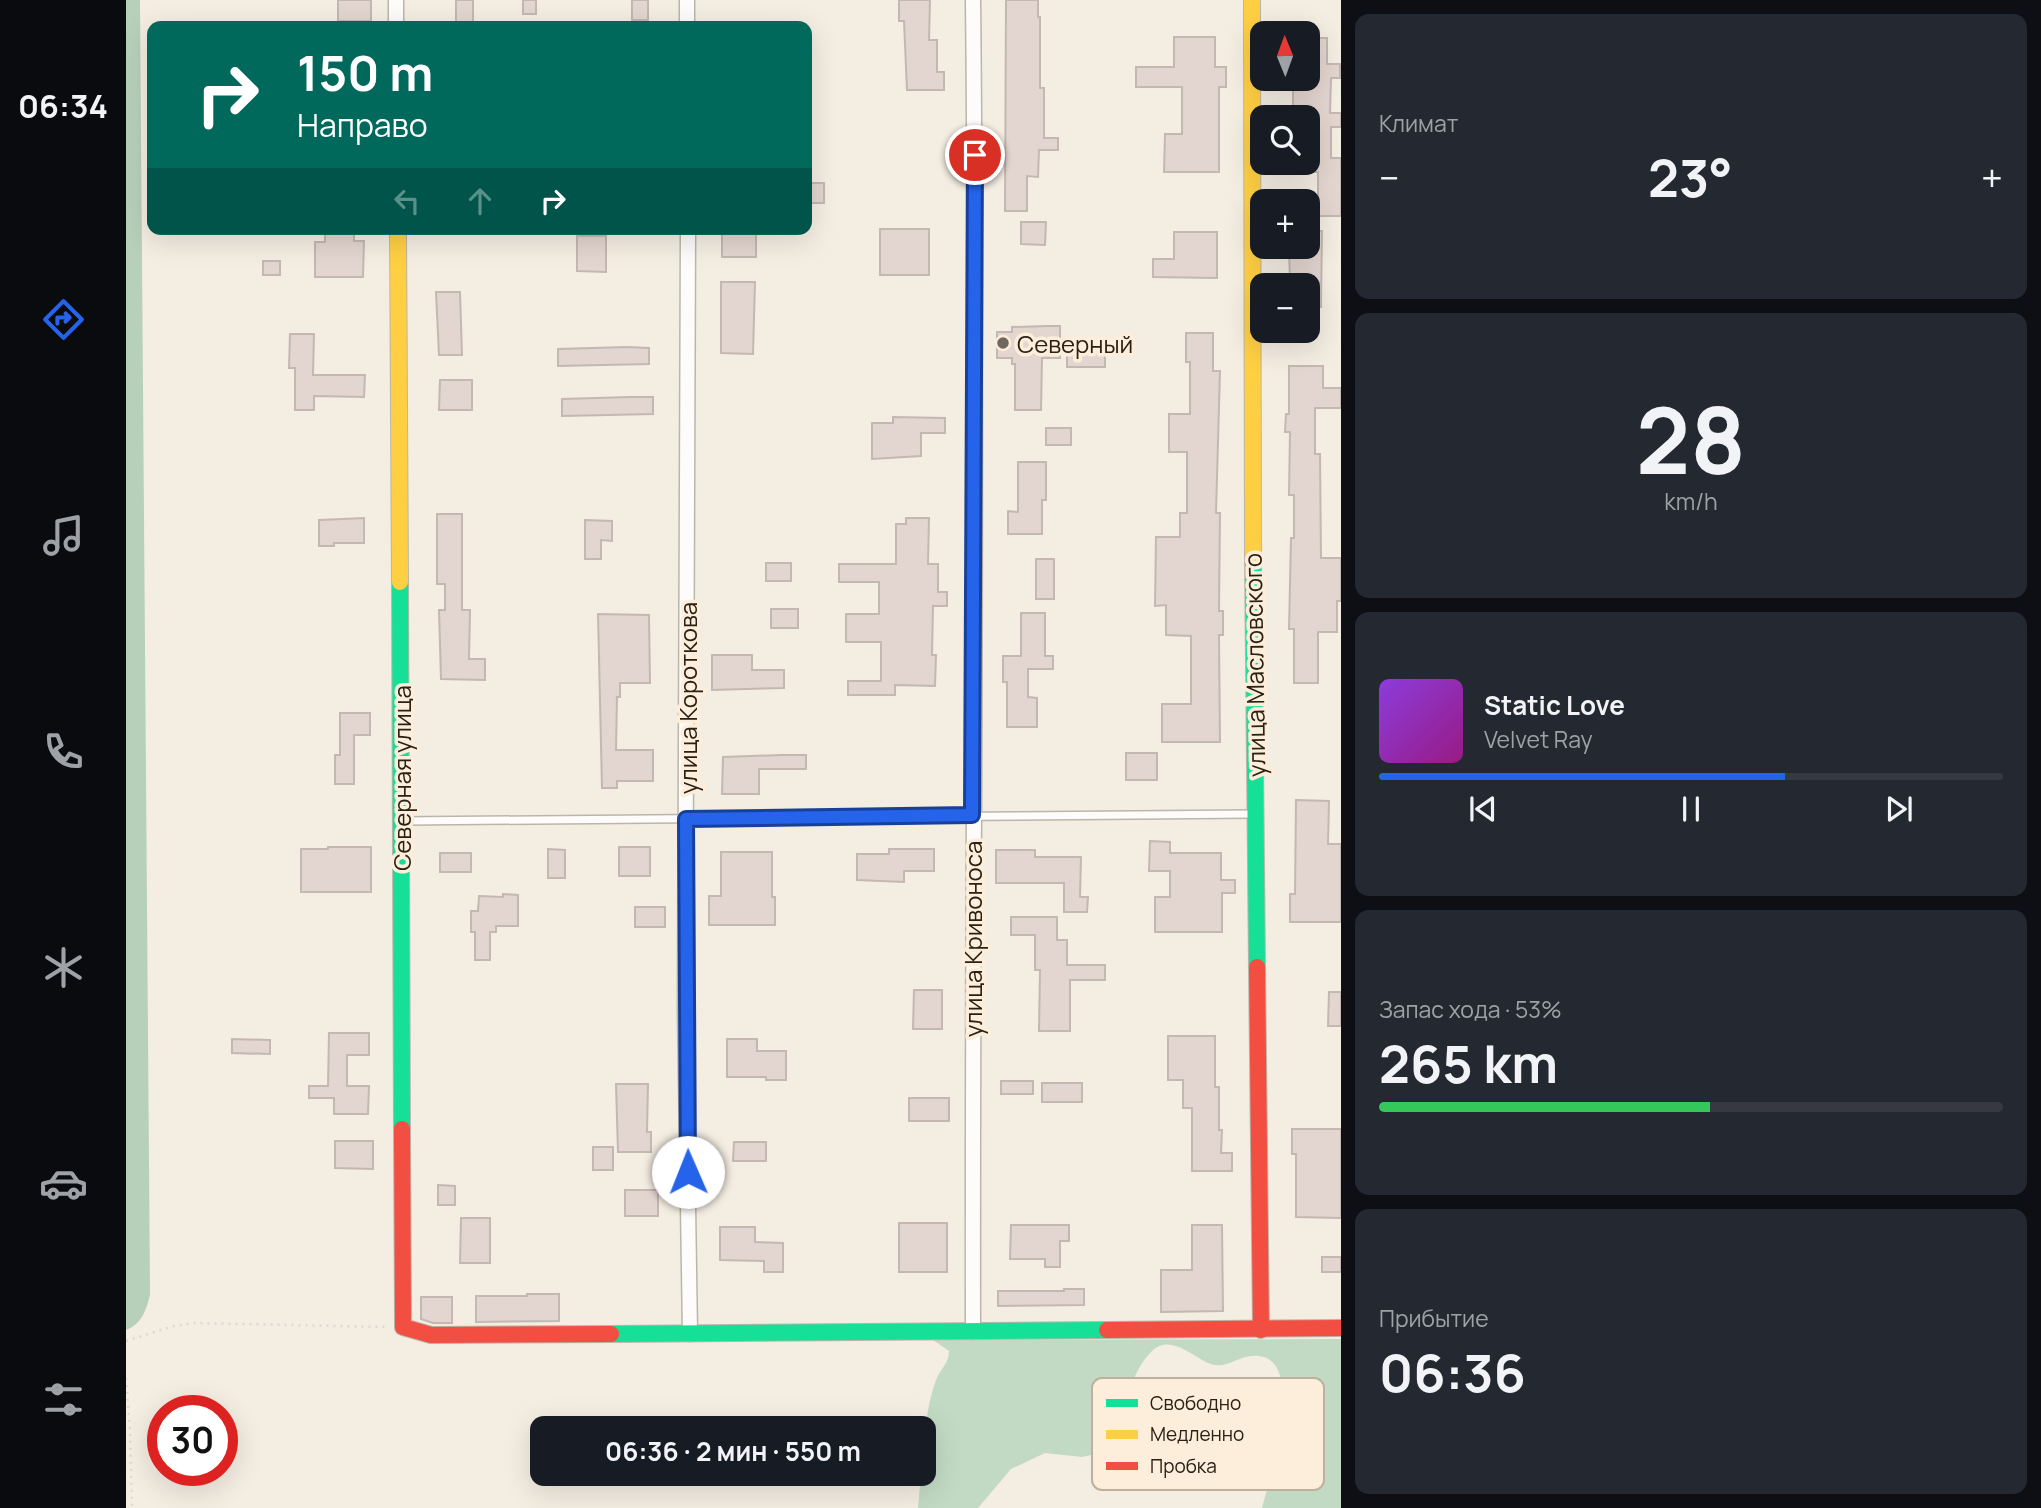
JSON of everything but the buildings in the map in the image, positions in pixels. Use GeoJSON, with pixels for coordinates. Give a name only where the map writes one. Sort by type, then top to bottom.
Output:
{"type":"FeatureCollection","features":[{"type":"Feature","properties":{"kind":"street"},"geometry":{"type":"LineString","coordinates":[[396,0],[397,21]]}},
{"type":"Feature","properties":{"kind":"street"},"geometry":{"type":"LineString","coordinates":[[687,0],[687,21]]}},
{"type":"Feature","properties":{"kind":"street","name":"улица Кривоноса"},"geometry":{"type":"LineString","coordinates":[[973,0],[973,1332]]}},
{"type":"Feature","properties":{"kind":"street","name":"улица Масловского"},"geometry":{"type":"LineString","coordinates":[[1252,0],[1251,362],[1261,1330]]}},
{"type":"Feature","properties":{"kind":"street","name":"Северная улица"},"geometry":{"type":"LineString","coordinates":[[398,235],[403,1327]]}},
{"type":"Feature","properties":{"kind":"street","name":"улица Короткова"},"geometry":{"type":"LineString","coordinates":[[688,235],[685,1011],[690,1334]]}},
{"type":"Feature","properties":{"kind":"street"},"geometry":{"type":"LineString","coordinates":[[403,1327],[431,1335],[1341,1328]]}},
{"type":"Feature","properties":{"kind":"lane"},"geometry":{"type":"LineString","coordinates":[[401,821],[1255,814]]}},
{"type":"Feature","properties":{"kind":"path"},"geometry":{"type":"LineString","coordinates":[[126,1340],[174,1326],[195,1323],[403,1327]]}},
{"type":"Feature","properties":{"kind":"path"},"geometry":{"type":"LineString","coordinates":[[126,1377],[132,1508]]}},
{"type":"Feature","properties":{"kind":"green space"},"geometry":{"type":"Polygon","coordinates":[[[126,0],[140,0],[150,1295],[140,1320],[126,1330],[126,0]]]}},
{"type":"Feature","properties":{"kind":"green space"},"geometry":{"type":"Polygon","coordinates":[[[1341,1339],[1341,1508],[1262,1508],[1267,1490],[1324,1490],[1324,1378],[1281,1378],[1273,1363],[1259,1356],[1244,1357],[1225,1364],[1212,1364],[1178,1347],[1165,1345],[1152,1351],[1135,1378],[1092,1378],[1092,1455],[1082,1457],[1045,1453],[1011,1469],[978,1508],[918,1508],[920,1486],[936,1486],[936,1416],[927,1414],[936,1380],[946,1363],[949,1351],[933,1340],[1341,1339]]]}},
{"type":"Feature","properties":{"kind":"traffic: fast"},"geometry":{"type":"LineString","coordinates":[[1253,560],[1257,967]]}},
{"type":"Feature","properties":{"kind":"traffic: fast"},"geometry":{"type":"LineString","coordinates":[[400,582],[402,1129]]}},
{"type":"Feature","properties":{"kind":"traffic: fast"},"geometry":{"type":"LineString","coordinates":[[611,1334],[1107,1330]]}},
{"type":"Feature","properties":{"kind":"traffic: slow"},"geometry":{"type":"LineString","coordinates":[[1252,0],[1253,560]]}},
{"type":"Feature","properties":{"kind":"traffic: slow"},"geometry":{"type":"LineString","coordinates":[[398,235],[400,582]]}},
{"type":"Feature","properties":{"kind":"traffic: jam"},"geometry":{"type":"LineString","coordinates":[[1257,967],[1261,1330]]}},
{"type":"Feature","properties":{"kind":"traffic: jam"},"geometry":{"type":"LineString","coordinates":[[402,1129],[403,1327],[431,1335],[611,1334]]}},
{"type":"Feature","properties":{"kind":"traffic: jam"},"geometry":{"type":"LineString","coordinates":[[1107,1330],[1341,1328]]}},
{"type":"Feature","properties":{"kind":"place","name":"Северный"},"geometry":{"type":"Point","coordinates":[1003,343]}},
{"type":"Feature","properties":{"kind":"route"},"geometry":{"type":"LineString","coordinates":[[688,1172],[686,819],[972,815],[975,155]]}}]}
